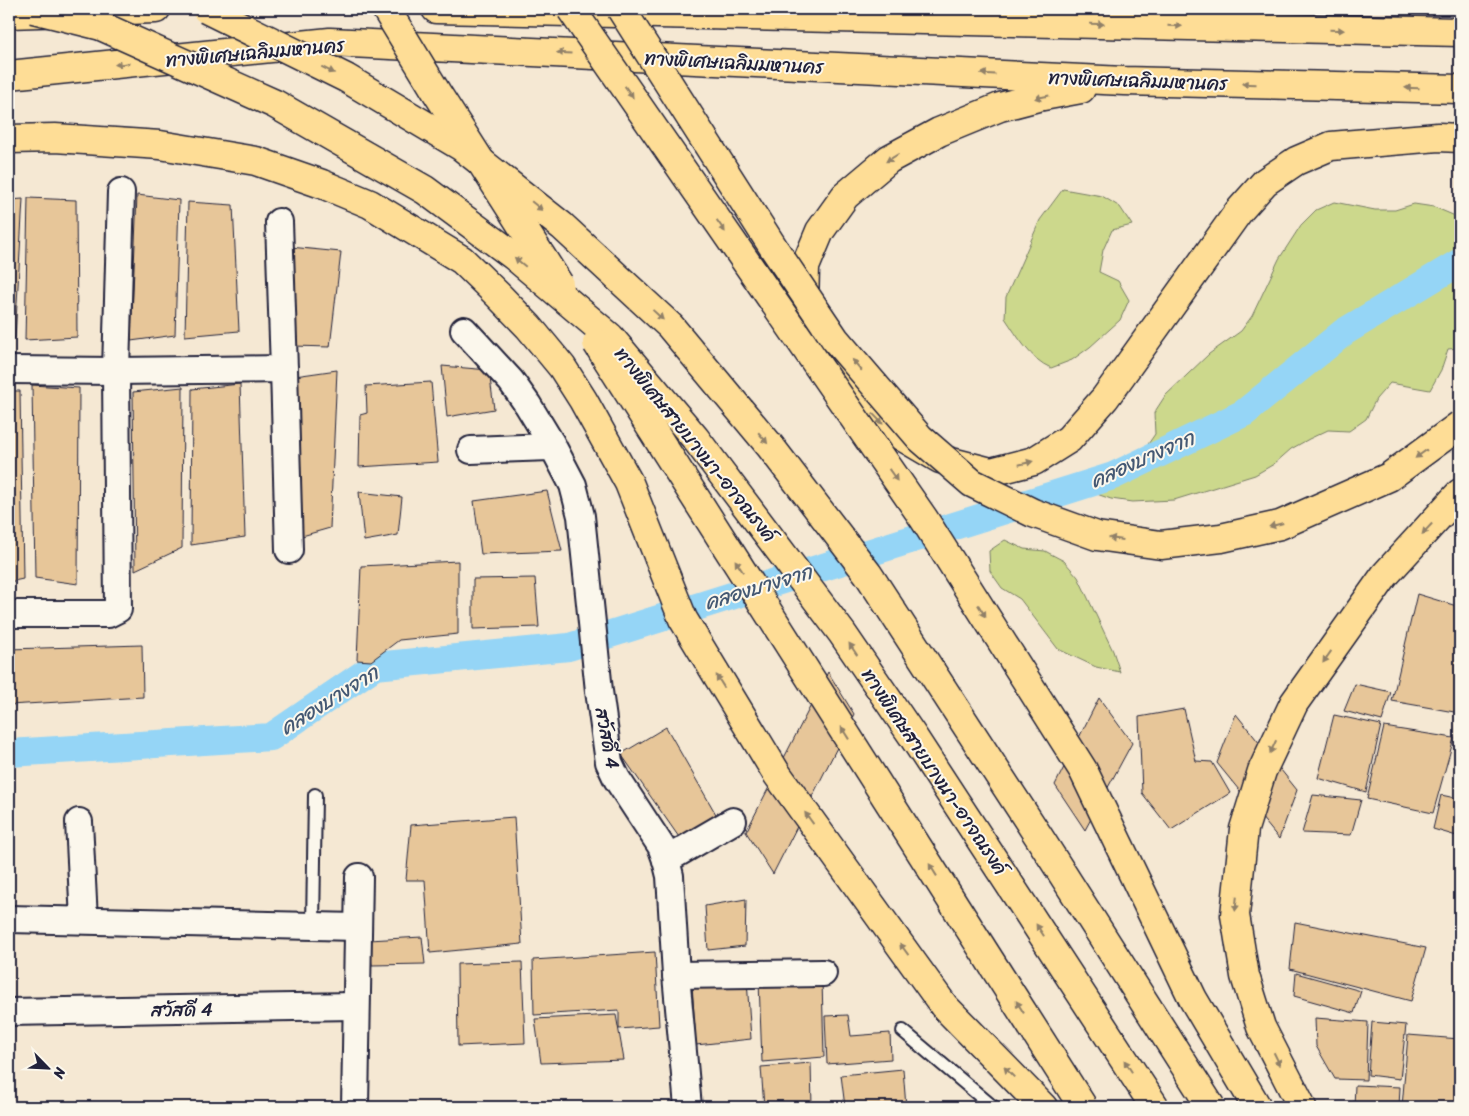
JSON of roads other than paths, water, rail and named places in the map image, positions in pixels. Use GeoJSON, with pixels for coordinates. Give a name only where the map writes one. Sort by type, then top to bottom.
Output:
{"type":"FeatureCollection","features":[{"type":"Feature","properties":{"kind":"highway","name":"ทางพิเศษสายบางนา-อาจณรงค์"},"geometry":{"type":"LineString","coordinates":[[33,9],[102,26],[284,109],[425,190],[514,256],[610,337],[695,438],[842,633],[922,750],[1155,1107]]}},
{"type":"Feature","properties":{"kind":"highway"},"geometry":{"type":"LineString","coordinates":[[9,14],[156,9]]}},
{"type":"Feature","properties":{"kind":"highway"},"geometry":{"type":"LineString","coordinates":[[206,9],[346,78],[462,147],[562,226],[670,326],[770,446],[868,574],[1211,1107]]}},
{"type":"Feature","properties":{"kind":"highway"},"geometry":{"type":"LineString","coordinates":[[386,9],[448,110],[1084,1107]]}},
{"type":"Feature","properties":{"kind":"highway"},"geometry":{"type":"LineString","coordinates":[[436,9],[1460,32]]}},
{"type":"Feature","properties":{"kind":"highway"},"geometry":{"type":"LineString","coordinates":[[571,9],[924,519],[1083,770],[1193,999],[1257,1107]]}},
{"type":"Feature","properties":{"kind":"highway"},"geometry":{"type":"LineString","coordinates":[[622,9],[775,250],[835,339],[920,438],[972,483],[1033,513],[1097,536],[1162,545],[1221,538],[1280,525],[1389,477],[1460,425]]}},
{"type":"Feature","properties":{"kind":"highway","name":"ทางพิเศษเฉลิมมหานคร"},"geometry":{"type":"LineString","coordinates":[[9,76],[330,42],[1124,80],[1460,89]]}},
{"type":"Feature","properties":{"kind":"highway"},"geometry":{"type":"LineString","coordinates":[[1124,80],[1038,97],[1000,108],[939,132],[889,159],[845,196],[820,231],[805,267],[804,307],[817,349],[884,426],[940,459],[991,472],[1034,461],[1069,439],[1105,398],[1239,211],[1265,182],[1296,161],[1331,146],[1438,137],[1460,138]]}},
{"type":"Feature","properties":{"kind":"highway"},"geometry":{"type":"LineString","coordinates":[[9,139],[55,138],[160,145],[256,161],[322,184],[370,204],[462,260],[529,326],[562,367],[583,400],[629,483],[683,619],[777,774],[944,1006],[1043,1107]]}},
{"type":"Feature","properties":{"kind":"highway"},"geometry":{"type":"LineString","coordinates":[[1302,1107],[1261,1027],[1245,976],[1235,915],[1244,829],[1262,771],[1294,703],[1385,575],[1460,493]]}},
{"type":"Feature","properties":{"kind":"street"},"geometry":{"type":"LineString","coordinates":[[9,614],[108,614],[118,609],[116,371],[121,192]]}},
{"type":"Feature","properties":{"kind":"street"},"geometry":{"type":"LineString","coordinates":[[279,222],[289,550]]}},
{"type":"Feature","properties":{"kind":"street","name":"สวัสดี 4"},"geometry":{"type":"LineString","coordinates":[[464,330],[512,381],[551,443],[573,485],[581,516],[599,691],[610,762],[613,772],[661,846],[670,876],[676,975],[688,1107]]}},
{"type":"Feature","properties":{"kind":"street"},"geometry":{"type":"LineString","coordinates":[[9,370],[284,369]]}},
{"type":"Feature","properties":{"kind":"street"},"geometry":{"type":"LineString","coordinates":[[471,450],[550,447],[551,443]]}},
{"type":"Feature","properties":{"kind":"street"},"geometry":{"type":"LineString","coordinates":[[666,860],[733,821]]}},
{"type":"Feature","properties":{"kind":"street"},"geometry":{"type":"LineString","coordinates":[[79,822],[84,920]]}},
{"type":"Feature","properties":{"kind":"street"},"geometry":{"type":"LineString","coordinates":[[354,1107],[358,877]]}},
{"type":"Feature","properties":{"kind":"street"},"geometry":{"type":"LineString","coordinates":[[9,919],[357,927]]}},
{"type":"Feature","properties":{"kind":"street"},"geometry":{"type":"LineString","coordinates":[[676,975],[823,973]]}},
{"type":"Feature","properties":{"kind":"street","name":"สวัสดี 4"},"geometry":{"type":"LineString","coordinates":[[9,1012],[355,1006]]}},
{"type":"Feature","properties":{"kind":"lane"},"geometry":{"type":"LineString","coordinates":[[313,926],[315,795]]}},
{"type":"Feature","properties":{"kind":"lane"},"geometry":{"type":"LineString","coordinates":[[903,1032],[993,1107]]}},
{"type":"Feature","properties":{"kind":"waterway","name":"คลองบางจาก"},"geometry":{"type":"LineString","coordinates":[[9,753],[271,737],[375,666],[569,647],[1113,476],[1244,413],[1344,332],[1460,262]]}}]}
